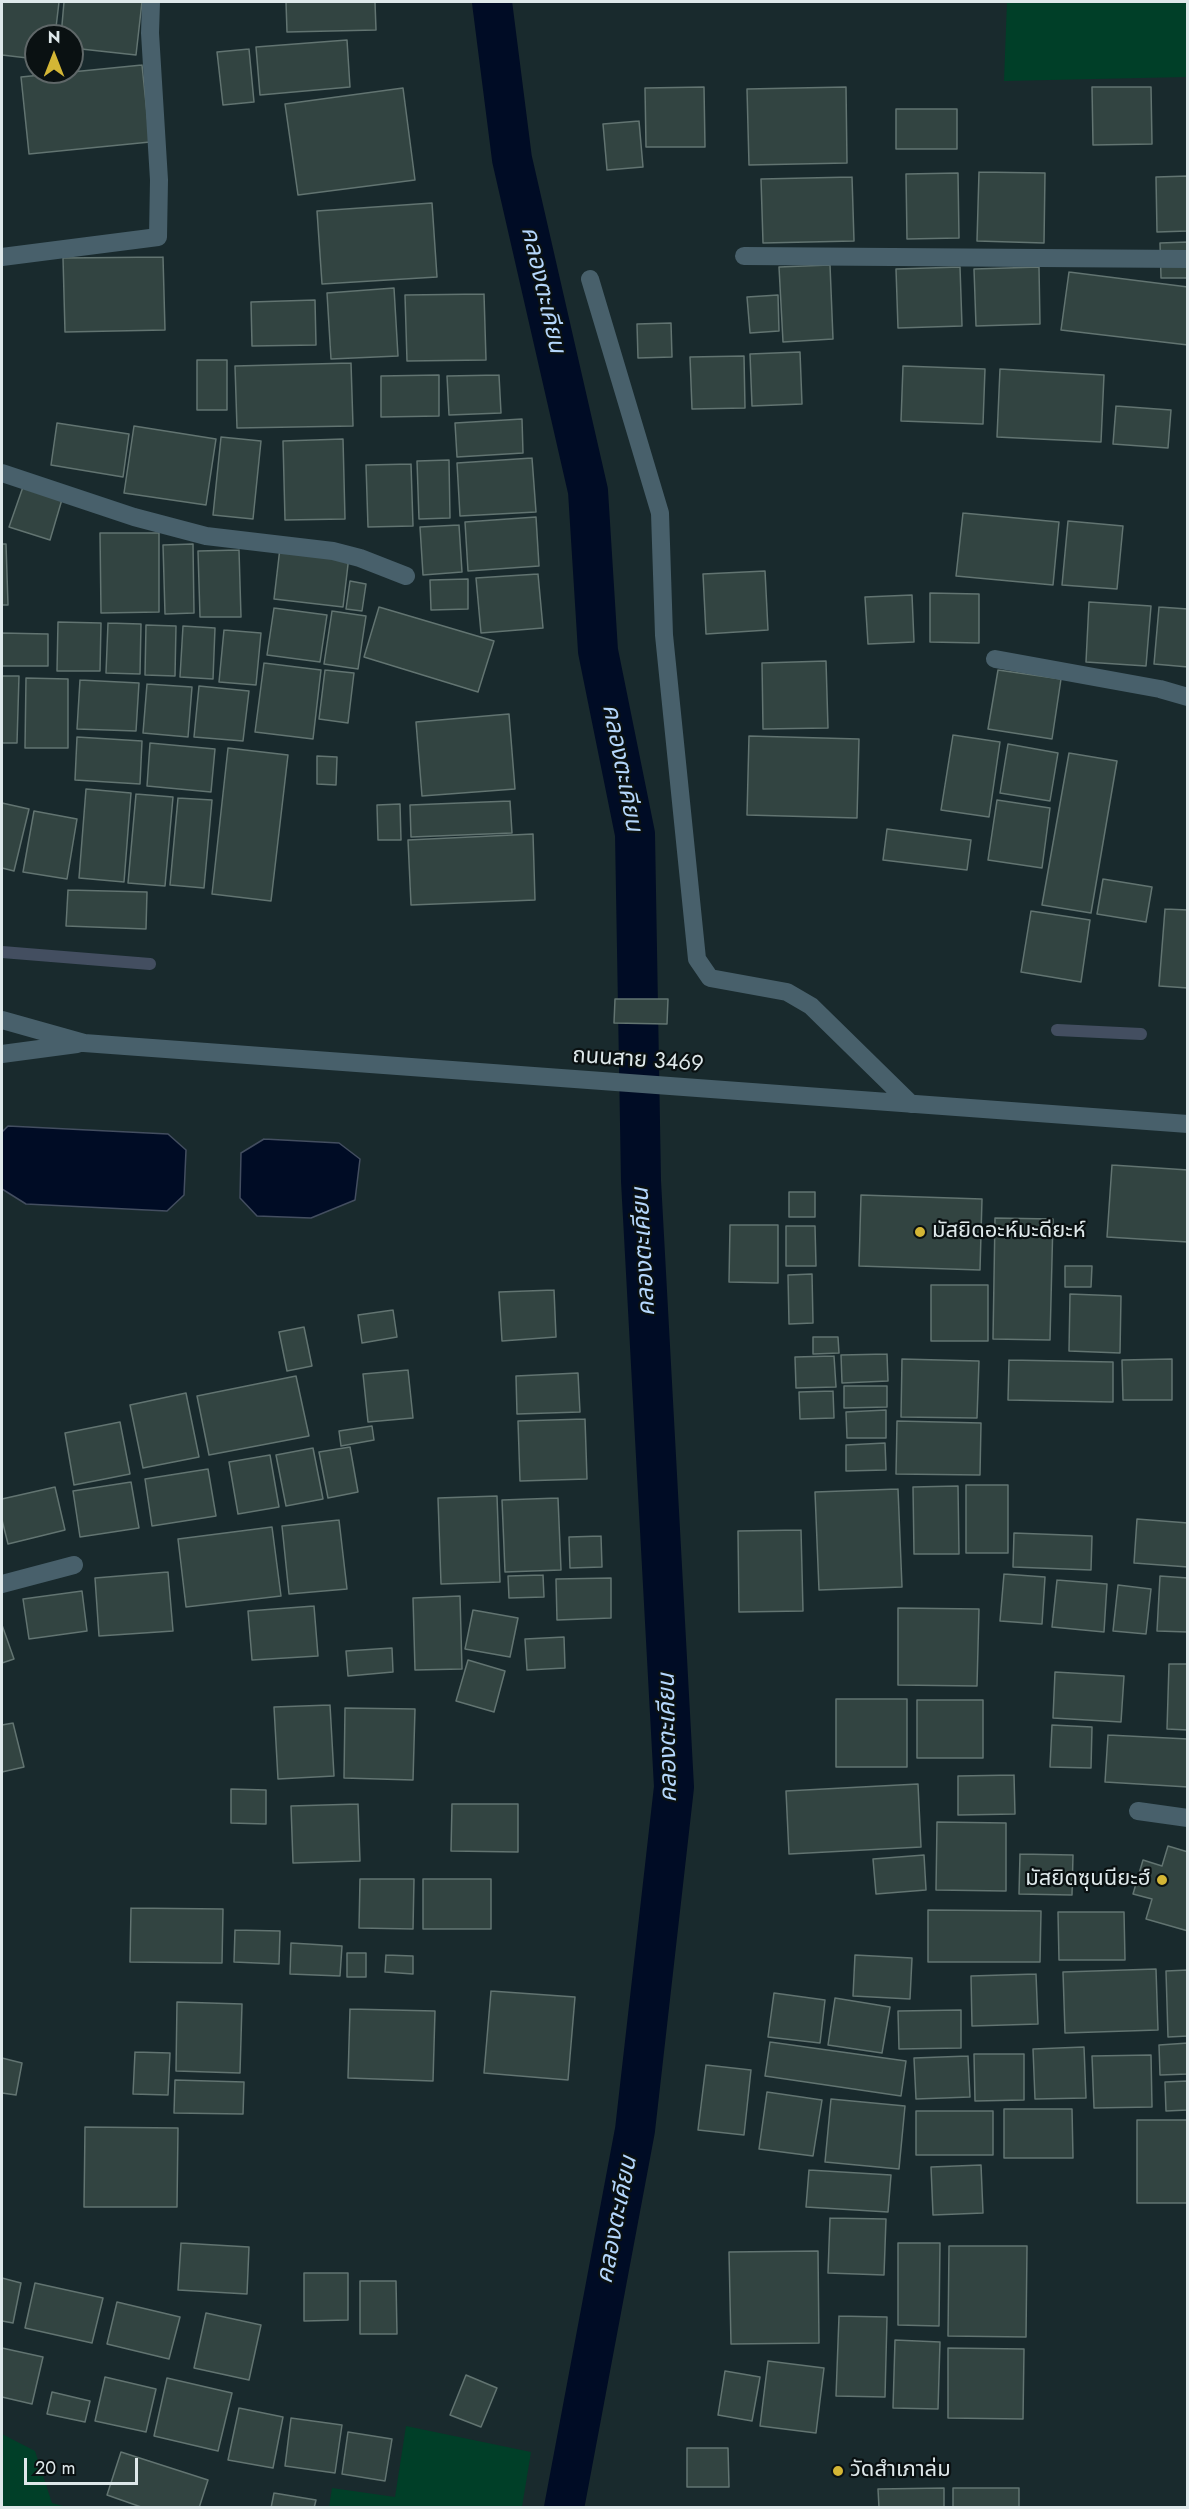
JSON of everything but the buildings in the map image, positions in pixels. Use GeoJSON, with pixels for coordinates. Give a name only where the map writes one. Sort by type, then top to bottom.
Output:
{"type":"FeatureCollection","features":[{"type":"Feature","properties":{"kind":"street"},"geometry":{"type":"LineString","coordinates":[[2,257],[158,237],[159,180],[150,33],[151,2]]}},
{"type":"Feature","properties":{"kind":"street"},"geometry":{"type":"LineString","coordinates":[[744,256],[1188,259]]}},
{"type":"Feature","properties":{"kind":"street"},"geometry":{"type":"LineString","coordinates":[[590,279],[660,513],[664,635],[697,959],[710,978],[788,992],[811,1006],[910,1104]]}},
{"type":"Feature","properties":{"kind":"street"},"geometry":{"type":"LineString","coordinates":[[2,473],[134,517],[206,536],[333,551],[360,558],[406,576]]}},
{"type":"Feature","properties":{"kind":"street"},"geometry":{"type":"LineString","coordinates":[[995,659],[1160,688],[1188,697]]}},
{"type":"Feature","properties":{"kind":"street","name":"ถนนสาย 3469"},"geometry":{"type":"LineString","coordinates":[[2,1020],[84,1042],[813,1098],[1188,1124]]}},
{"type":"Feature","properties":{"kind":"street","name":"ถนนสาย 3469"},"geometry":{"type":"LineString","coordinates":[[2,1054],[84,1042]]}},
{"type":"Feature","properties":{"kind":"street"},"geometry":{"type":"LineString","coordinates":[[2,1584],[74,1564]]}},
{"type":"Feature","properties":{"kind":"street"},"geometry":{"type":"LineString","coordinates":[[1138,1811],[1188,1818]]}},
{"type":"Feature","properties":{"kind":"green space"},"geometry":{"type":"Polygon","coordinates":[[[1007,2],[1187,2],[1187,77],[1004,81],[1007,2]]]}},
{"type":"Feature","properties":{"kind":"green space"},"geometry":{"type":"Polygon","coordinates":[[[406,2426],[531,2452],[522,2507],[329,2507],[332,2488],[395,2497],[406,2426]]]}},
{"type":"Feature","properties":{"kind":"green space"},"geometry":{"type":"Polygon","coordinates":[[[2,2434],[35,2451],[52,2503],[67,2507],[2,2507],[2,2434]]]}},
{"type":"Feature","properties":{"kind":"water"},"geometry":{"type":"Polygon","coordinates":[[[8,1126],[168,1134],[186,1150],[184,1195],[167,1211],[26,1204],[2,1189],[2,1132],[8,1126]]]}},
{"type":"Feature","properties":{"kind":"water"},"geometry":{"type":"Polygon","coordinates":[[[264,1139],[339,1143],[360,1159],[355,1200],[311,1218],[257,1216],[240,1198],[241,1153],[264,1139]]]}},
{"type":"Feature","properties":{"kind":"waterway","name":"คลองตะเคียน"},"geometry":{"type":"LineString","coordinates":[[492,2],[512,159],[588,491],[598,651],[635,834],[641,1181],[674,1787],[635,2130],[564,2508]]}},
{"type":"Feature","properties":{"kind":"waterway"},"geometry":{"type":"LineString","coordinates":[[2,952],[150,964]]}},
{"type":"Feature","properties":{"kind":"waterway"},"geometry":{"type":"LineString","coordinates":[[1057,1030],[1141,1034]]}},
{"type":"Feature","properties":{"kind":"place","name":"มัสยิดอะห์มะดียะห์"},"geometry":{"type":"Point","coordinates":[920,1232]}},
{"type":"Feature","properties":{"kind":"place","name":"มัสยิดซุนนียะฮ์"},"geometry":{"type":"Point","coordinates":[1162,1880]}},
{"type":"Feature","properties":{"kind":"place","name":"วัดสำเภาล่ม"},"geometry":{"type":"Point","coordinates":[838,2471]}}]}
